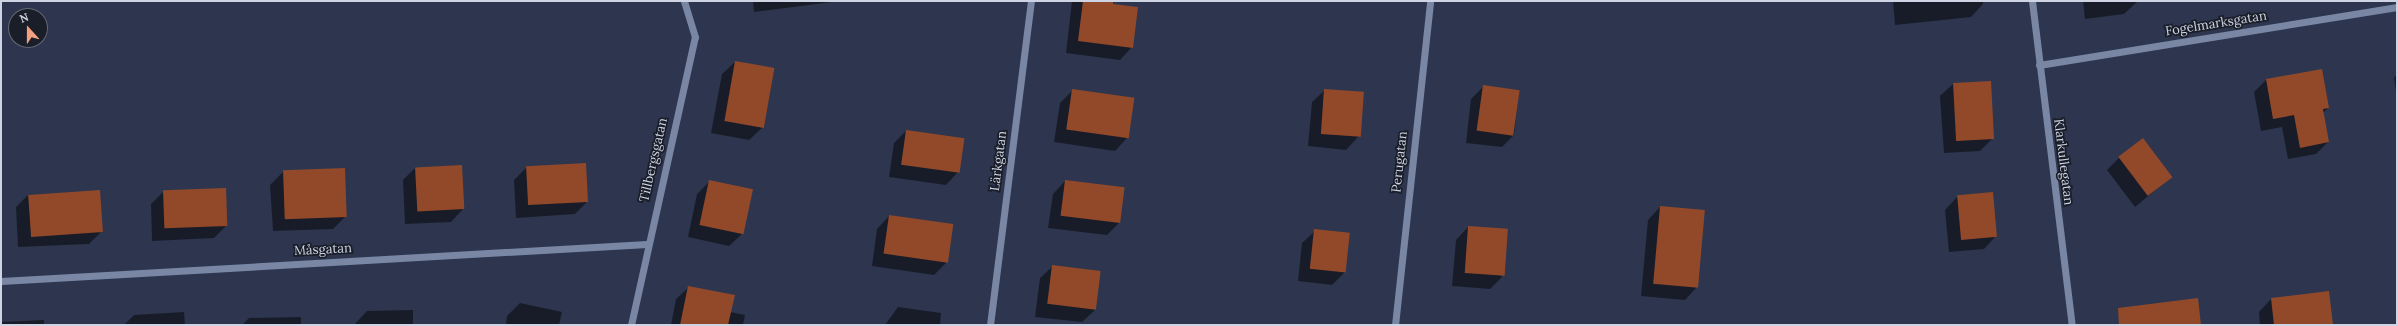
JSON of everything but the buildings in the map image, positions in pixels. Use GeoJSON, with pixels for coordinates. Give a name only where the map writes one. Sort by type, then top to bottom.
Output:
{"type":"FeatureCollection","features":[{"type":"Feature","properties":{"kind":"street","name":"Tillbergsgatan"},"geometry":{"type":"LineString","coordinates":[[631,325],[647,244],[695,37],[684,1]]}},
{"type":"Feature","properties":{"kind":"street","name":"Lärkgatan"},"geometry":{"type":"LineString","coordinates":[[990,325],[1031,1]]}},
{"type":"Feature","properties":{"kind":"street","name":"Perugatan"},"geometry":{"type":"LineString","coordinates":[[1395,325],[1430,1]]}},
{"type":"Feature","properties":{"kind":"street","name":"Klarkullegatan"},"geometry":{"type":"LineString","coordinates":[[2032,1],[2072,325]]}},
{"type":"Feature","properties":{"kind":"street","name":"Fogelmarksgatan"},"geometry":{"type":"LineString","coordinates":[[2039,65],[2397,7]]}},
{"type":"Feature","properties":{"kind":"street","name":"Måsgatan"},"geometry":{"type":"LineString","coordinates":[[1,281],[647,244]]}}]}
